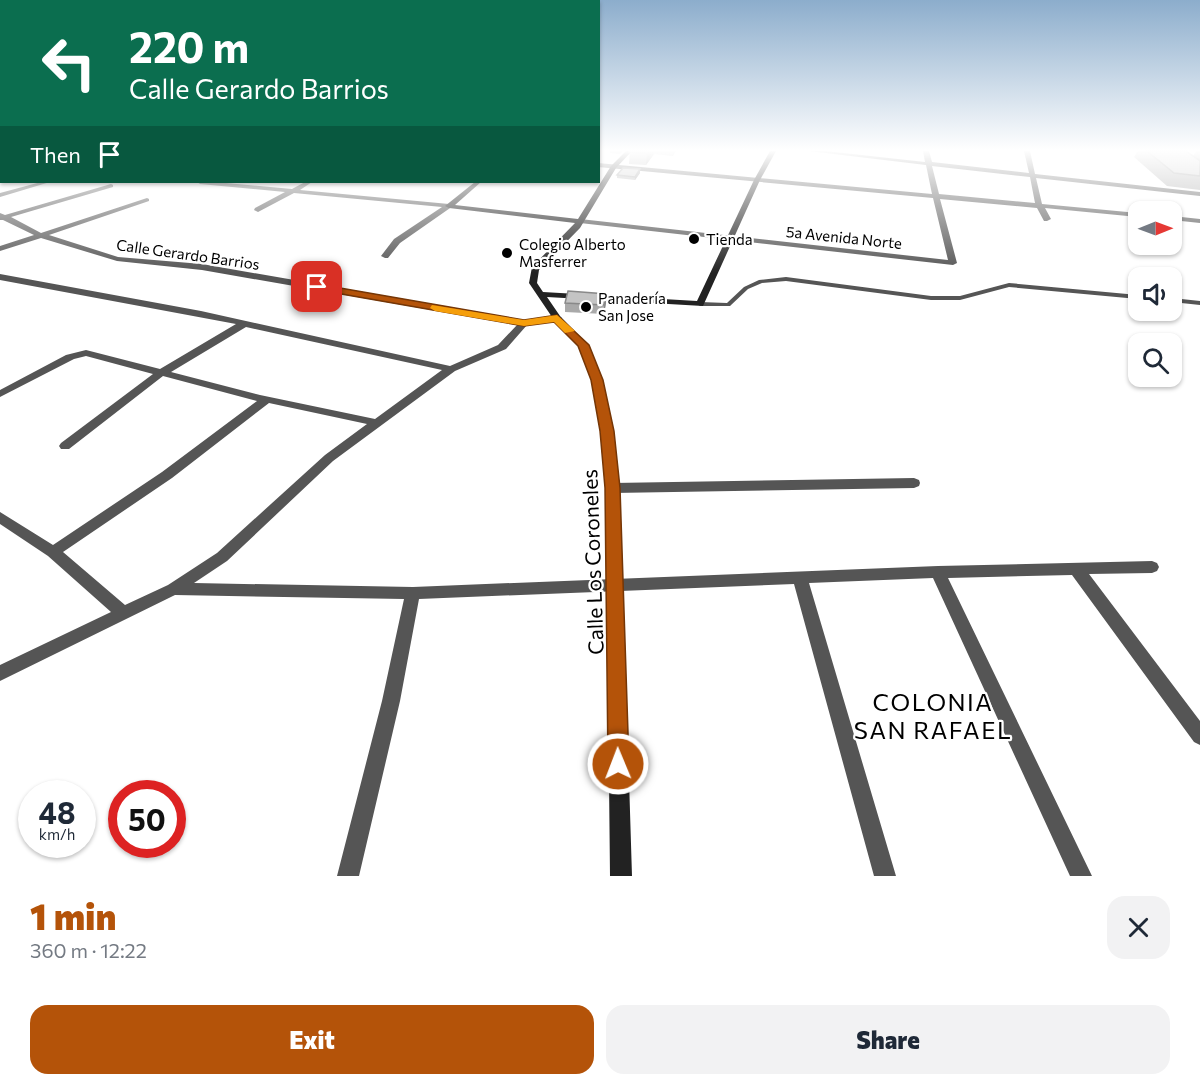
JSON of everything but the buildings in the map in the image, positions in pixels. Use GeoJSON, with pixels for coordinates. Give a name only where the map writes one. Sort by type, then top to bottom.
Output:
{"type":"FeatureCollection","features":[{"type":"Feature","properties":{"kind":"main road"},"geometry":{"type":"LineString","coordinates":[[449,206],[466,192]]}},
{"type":"Feature","properties":{"kind":"main road"},"geometry":{"type":"LineString","coordinates":[[449,206],[580,221],[598,192]]}},
{"type":"Feature","properties":{"kind":"main road"},"geometry":{"type":"LineString","coordinates":[[540,294],[700,304],[752,192]]}},
{"type":"Feature","properties":{"kind":"main road","name":"Calle Los Coroneles"},"geometry":{"type":"LineString","coordinates":[[580,221],[535,269],[533,283],[557,318],[583,345],[597,380],[607,431],[613,488],[621,876]]}},
{"type":"Feature","properties":{"kind":"street"},"geometry":{"type":"LineString","coordinates":[[2,217],[90,192]]}},
{"type":"Feature","properties":{"kind":"street"},"geometry":{"type":"LineString","coordinates":[[258,210],[289,192]]}},
{"type":"Feature","properties":{"kind":"street"},"geometry":{"type":"LineString","coordinates":[[300,192],[449,206]]}},
{"type":"Feature","properties":{"kind":"street"},"geometry":{"type":"LineString","coordinates":[[898,192],[1128,214]]}},
{"type":"Feature","properties":{"kind":"street"},"geometry":{"type":"LineString","coordinates":[[1035,192],[1047,219]]}},
{"type":"Feature","properties":{"kind":"street"},"geometry":{"type":"LineString","coordinates":[[1181,192],[1200,194]]}},
{"type":"Feature","properties":{"kind":"street","name":"5a Avenida Norte"},"geometry":{"type":"LineString","coordinates":[[580,221],[954,263],[935,195]]}},
{"type":"Feature","properties":{"kind":"street"},"geometry":{"type":"LineString","coordinates":[[0,249],[147,200]]}},
{"type":"Feature","properties":{"kind":"street"},"geometry":{"type":"LineString","coordinates":[[385,256],[397,241],[449,206]]}},
{"type":"Feature","properties":{"kind":"street","name":"Calle Gerardo Barrios"},"geometry":{"type":"LineString","coordinates":[[2,217],[40,236],[117,259],[202,267],[524,323],[557,318]]}},
{"type":"Feature","properties":{"kind":"street"},"geometry":{"type":"LineString","coordinates":[[1182,219],[1200,221]]}},
{"type":"Feature","properties":{"kind":"street"},"geometry":{"type":"LineString","coordinates":[[0,278],[245,323],[451,369]]}},
{"type":"Feature","properties":{"kind":"street"},"geometry":{"type":"LineString","coordinates":[[65,446],[161,374],[245,323]]}},
{"type":"Feature","properties":{"kind":"street"},"geometry":{"type":"LineString","coordinates":[[0,673],[173,589],[222,557],[329,458],[451,369],[502,347],[524,323]]}},
{"type":"Feature","properties":{"kind":"street"},"geometry":{"type":"LineString","coordinates":[[0,394],[70,357],[86,353],[161,374],[378,423]]}},
{"type":"Feature","properties":{"kind":"street"},"geometry":{"type":"LineString","coordinates":[[53,552],[167,475],[267,399]]}},
{"type":"Feature","properties":{"kind":"street"},"geometry":{"type":"LineString","coordinates":[[613,488],[914,483]]}},
{"type":"Feature","properties":{"kind":"street"},"geometry":{"type":"LineString","coordinates":[[0,517],[53,552],[123,614]]}},
{"type":"Feature","properties":{"kind":"street"},"geometry":{"type":"LineString","coordinates":[[173,589],[413,593],[938,572],[1152,567]]}},
{"type":"Feature","properties":{"kind":"street"},"geometry":{"type":"LineString","coordinates":[[1077,570],[1200,736]]}},
{"type":"Feature","properties":{"kind":"street"},"geometry":{"type":"LineString","coordinates":[[938,572],[1081,876]]}},
{"type":"Feature","properties":{"kind":"street"},"geometry":{"type":"LineString","coordinates":[[800,577],[885,876]]}},
{"type":"Feature","properties":{"kind":"street"},"geometry":{"type":"LineString","coordinates":[[348,876],[391,701],[413,593]]}},
{"type":"Feature","properties":{"kind":"lane"},"geometry":{"type":"LineString","coordinates":[[700,304],[728,305],[746,288],[761,280],[786,279],[931,298],[960,298],[1009,285],[1128,296]]}},
{"type":"Feature","properties":{"kind":"lane"},"geometry":{"type":"LineString","coordinates":[[1182,301],[1200,303]]}},
{"type":"Feature","properties":{"kind":"slow traffic"},"geometry":{"type":"LineString","coordinates":[[435,308],[524,323],[557,318],[569,331]]}},
{"type":"Feature","properties":{"kind":"place","name":"Tienda"},"geometry":{"type":"Point","coordinates":[694,239]}},
{"type":"Feature","properties":{"kind":"place","name":"Colegio Alberto Masferrer"},"geometry":{"type":"Point","coordinates":[507,253]}},
{"type":"Feature","properties":{"kind":"place","name":"Panadería San Jose"},"geometry":{"type":"Point","coordinates":[586,307]}},
{"type":"Feature","properties":{"kind":"district","name":"COLONIA SAN RAFAEL"},"geometry":{"type":"Point","coordinates":[933,715]}},
{"type":"Feature","properties":{"kind":"route"},"geometry":{"type":"LineString","coordinates":[[317,287],[524,323],[557,318],[583,345],[597,380],[607,431],[613,488],[618,764]]}}]}
